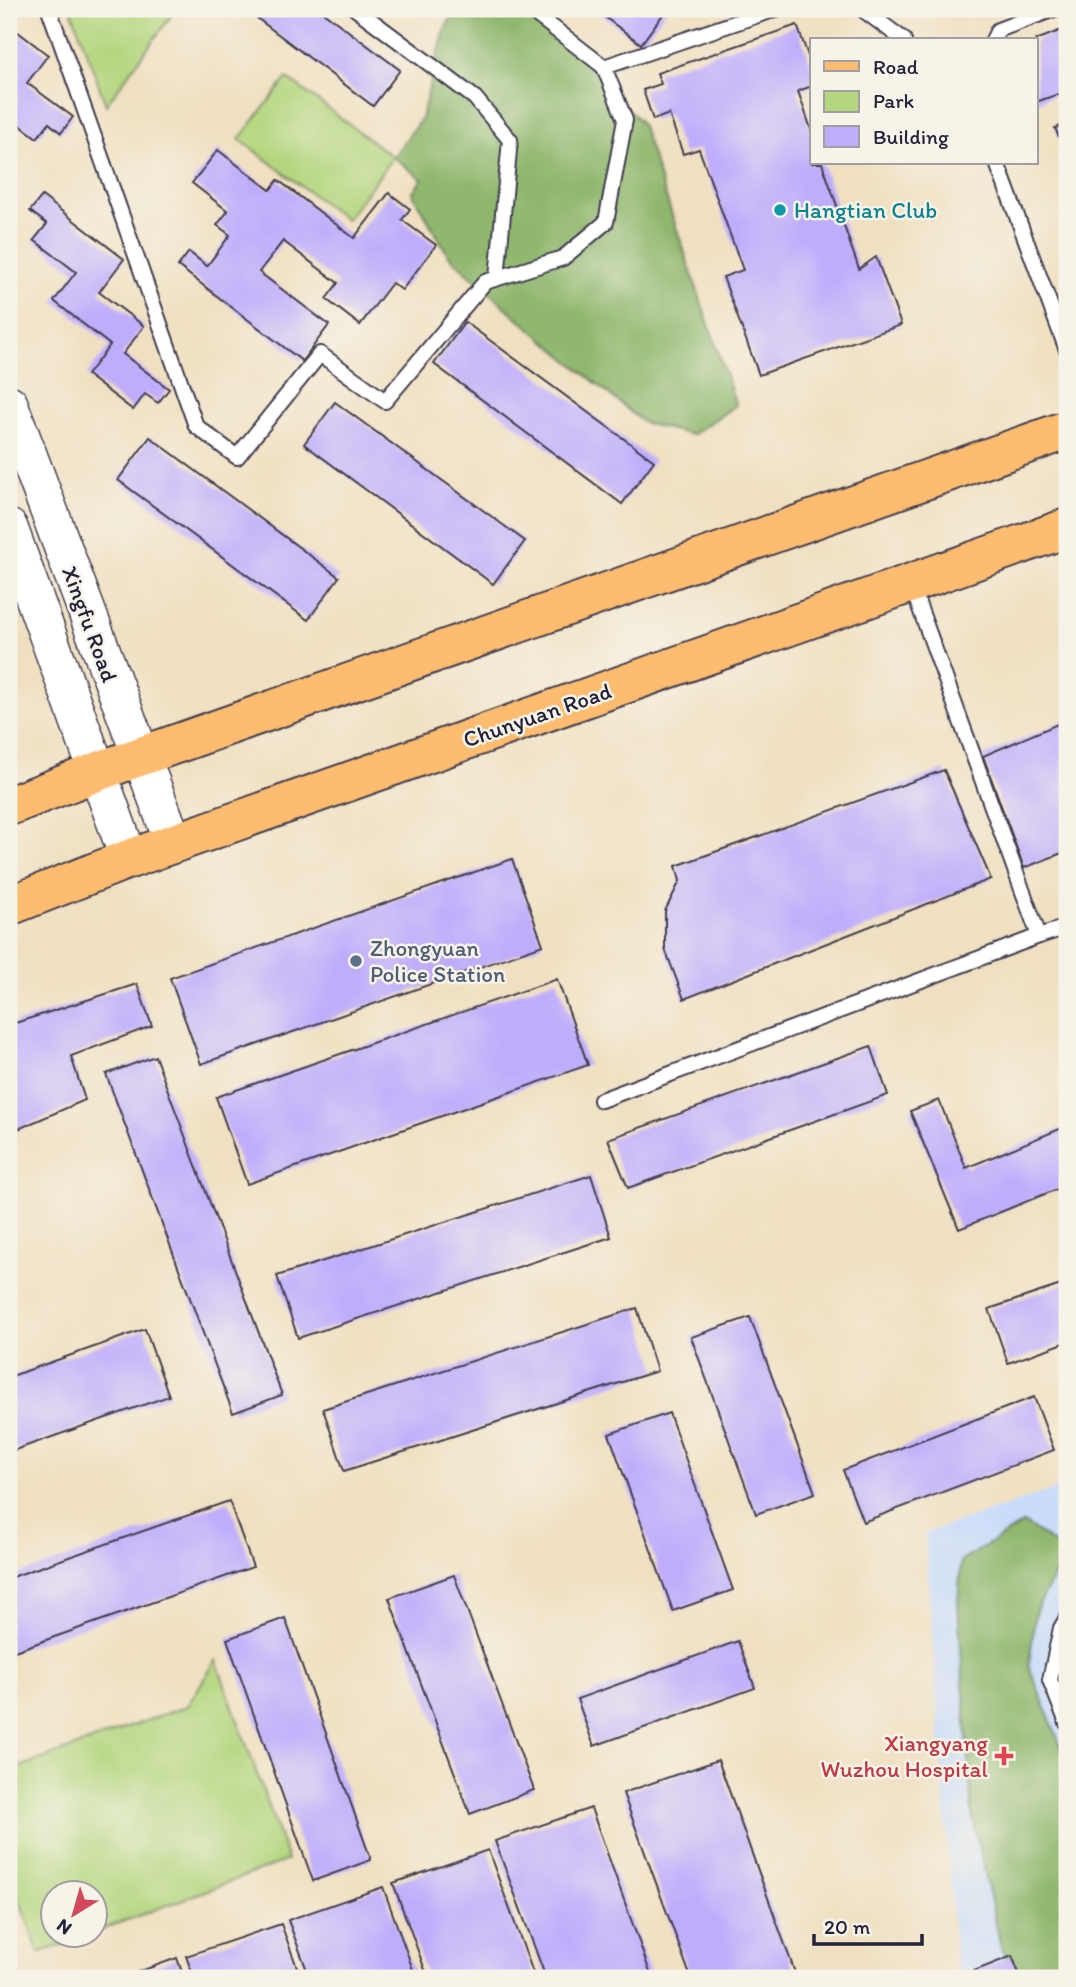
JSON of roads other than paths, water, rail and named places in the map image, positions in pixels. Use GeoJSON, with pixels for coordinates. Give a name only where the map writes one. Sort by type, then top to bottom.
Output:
{"type":"FeatureCollection","features":[{"type":"Feature","properties":{"kind":"main road"},"geometry":{"type":"LineString","coordinates":[[9,806],[99,771],[1067,430]]}},
{"type":"Feature","properties":{"kind":"main road","name":"Chunyuan Road"},"geometry":{"type":"LineString","coordinates":[[9,906],[129,859],[1067,527]]}},
{"type":"Feature","properties":{"kind":"street","name":"Xingfu Road"},"geometry":{"type":"LineString","coordinates":[[9,404],[174,844]]}},
{"type":"Feature","properties":{"kind":"street","name":"Xingfu Road"},"geometry":{"type":"LineString","coordinates":[[9,528],[129,859]]}},
{"type":"Feature","properties":{"kind":"lane"},"geometry":{"type":"LineString","coordinates":[[49,9],[196,426],[237,457],[320,354],[385,401],[485,282],[563,258],[606,222],[625,120],[604,67],[529,9]]}},
{"type":"Feature","properties":{"kind":"lane"},"geometry":{"type":"LineString","coordinates":[[356,9],[475,99],[510,141],[497,278]]}},
{"type":"Feature","properties":{"kind":"lane"},"geometry":{"type":"LineString","coordinates":[[604,67],[776,9]]}},
{"type":"Feature","properties":{"kind":"lane"},"geometry":{"type":"LineString","coordinates":[[862,9],[901,38]]}},
{"type":"Feature","properties":{"kind":"lane"},"geometry":{"type":"LineString","coordinates":[[994,38],[998,30],[1054,9]]}},
{"type":"Feature","properties":{"kind":"lane"},"geometry":{"type":"LineString","coordinates":[[998,164],[1067,350]]}},
{"type":"Feature","properties":{"kind":"lane"},"geometry":{"type":"LineString","coordinates":[[911,583],[1039,936]]}},
{"type":"Feature","properties":{"kind":"lane"},"geometry":{"type":"LineString","coordinates":[[600,1100],[1067,927]]}},
{"type":"Feature","properties":{"kind":"lane"},"geometry":{"type":"LineString","coordinates":[[1067,1618],[1061,1628],[1050,1681],[1067,1723]]}},
{"type":"Feature","properties":{"kind":"place","name":"Hangtian Club"},"geometry":{"type":"Point","coordinates":[780,210]}},
{"type":"Feature","properties":{"kind":"place","name":"Zhongyuan Police Station"},"geometry":{"type":"Point","coordinates":[356,961]}},
{"type":"Feature","properties":{"kind":"place","name":"Xiangyang Wuzhou Hospital"},"geometry":{"type":"Point","coordinates":[1004,1756]}}]}
